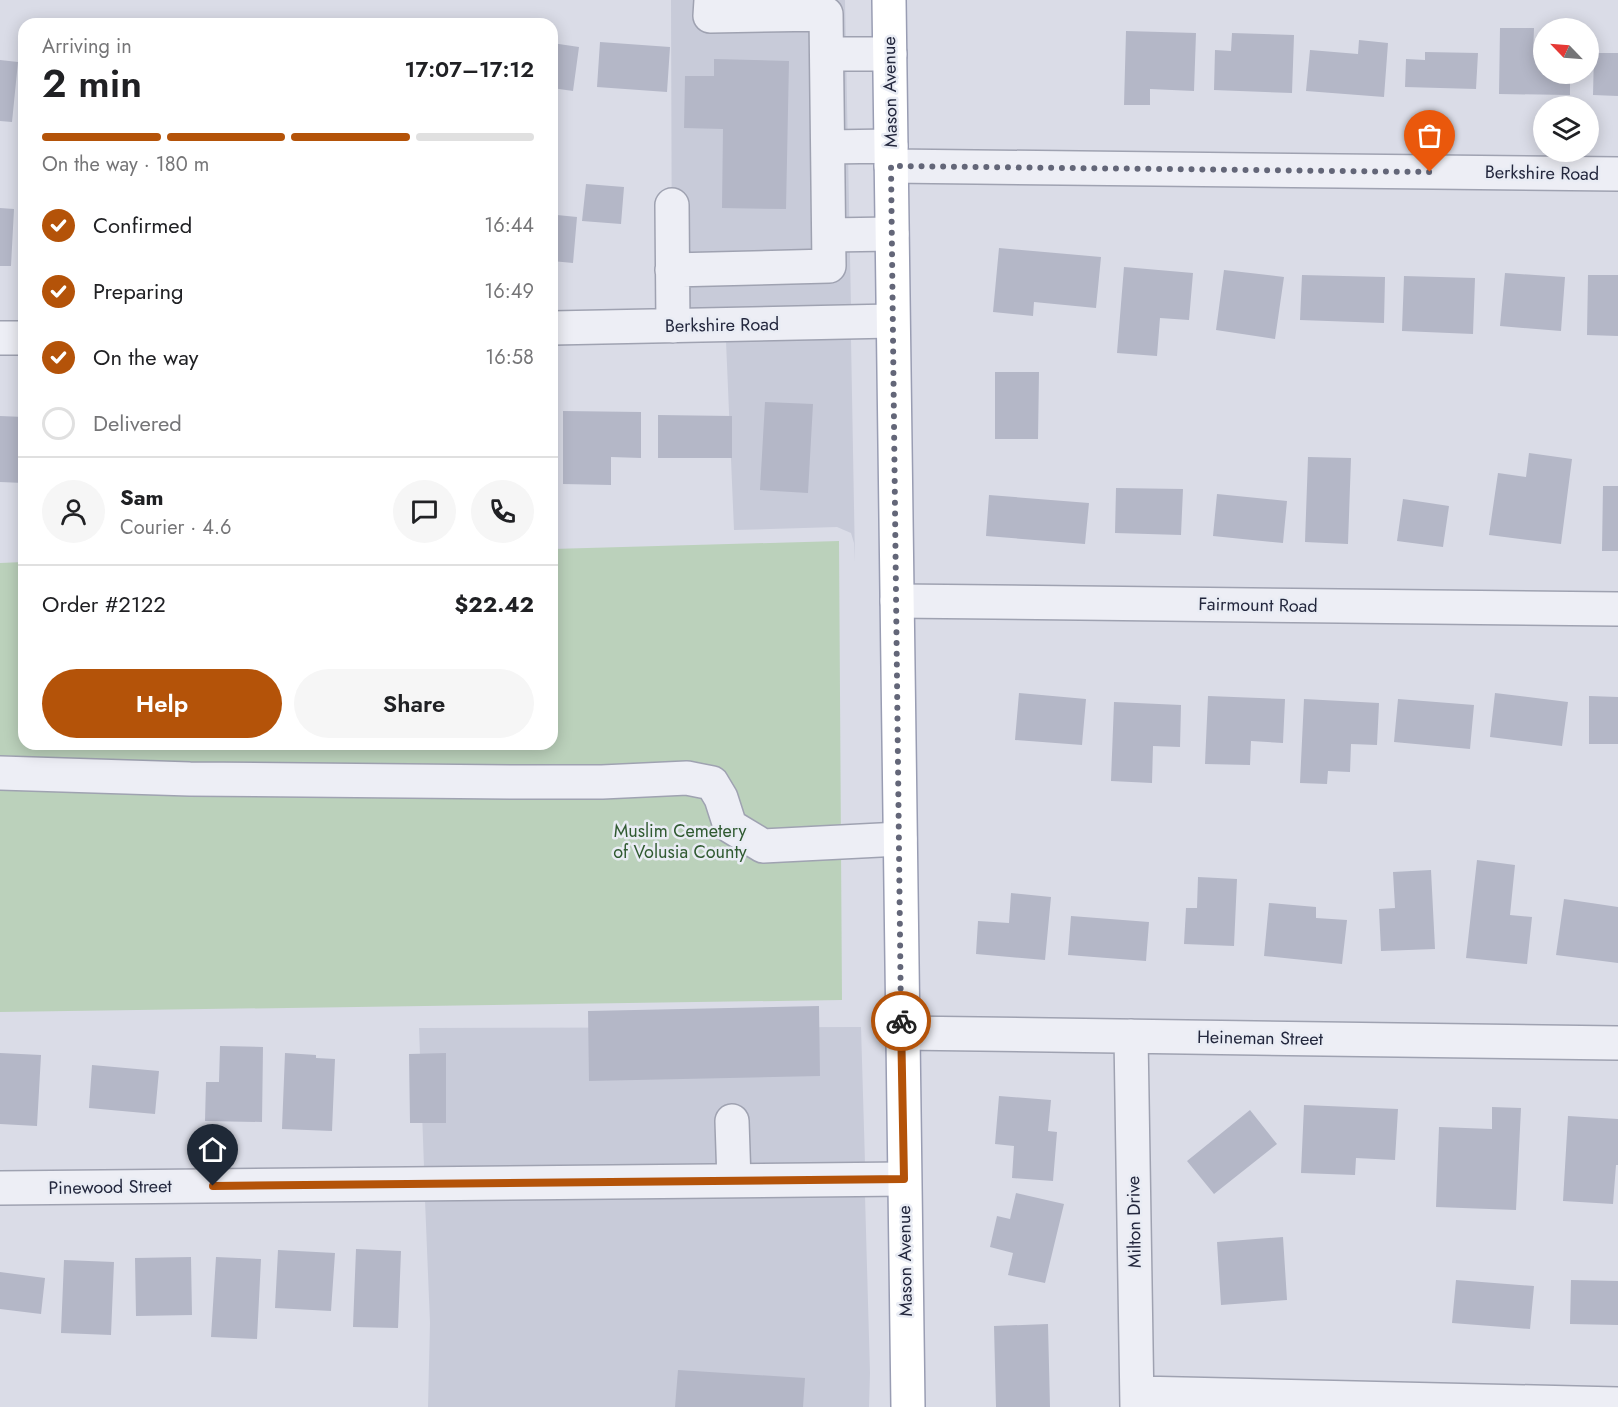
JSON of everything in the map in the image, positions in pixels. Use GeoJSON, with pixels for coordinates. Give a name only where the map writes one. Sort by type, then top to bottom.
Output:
{"type":"FeatureCollection","features":[{"type":"Feature","properties":{"kind":"main road","name":"Mason Avenue"},"geometry":{"type":"LineString","coordinates":[[889,0],[908,1407]]}},
{"type":"Feature","properties":{"kind":"street"},"geometry":{"type":"LineString","coordinates":[[672,270],[829,266],[826,14],[710,16],[711,0]]}},
{"type":"Feature","properties":{"kind":"street"},"geometry":{"type":"LineString","coordinates":[[827,54],[890,54]]}},
{"type":"Feature","properties":{"kind":"street","name":"Berkshire Road"},"geometry":{"type":"LineString","coordinates":[[828,147],[891,156],[1618,174]]}},
{"type":"Feature","properties":{"kind":"street"},"geometry":{"type":"LineString","coordinates":[[672,205],[673,326]]}},
{"type":"Feature","properties":{"kind":"street"},"geometry":{"type":"LineString","coordinates":[[829,235],[892,234]]}},
{"type":"Feature","properties":{"kind":"street","name":"Berkshire Road"},"geometry":{"type":"LineString","coordinates":[[558,328],[892,321]]}},
{"type":"Feature","properties":{"kind":"street"},"geometry":{"type":"LineString","coordinates":[[0,338],[18,338]]}},
{"type":"Feature","properties":{"kind":"street","name":"Fairmount Road"},"geometry":{"type":"LineString","coordinates":[[897,601],[1618,609]]}},
{"type":"Feature","properties":{"kind":"street"},"geometry":{"type":"LineString","coordinates":[[0,773],[202,780],[602,782],[687,778],[712,783],[721,798],[730,826],[764,846],[900,839]]}},
{"type":"Feature","properties":{"kind":"street","name":"Heineman Street"},"geometry":{"type":"LineString","coordinates":[[902,1033],[1618,1043]]}},
{"type":"Feature","properties":{"kind":"street","name":"Milton Drive"},"geometry":{"type":"LineString","coordinates":[[1131,1036],[1137,1400]]}},
{"type":"Feature","properties":{"kind":"street"},"geometry":{"type":"LineString","coordinates":[[732,1121],[734,1181]]}},
{"type":"Feature","properties":{"kind":"street","name":"Pinewood Street"},"geometry":{"type":"LineString","coordinates":[[0,1188],[904,1179]]}},
{"type":"Feature","properties":{"kind":"street"},"geometry":{"type":"LineString","coordinates":[[1137,1400],[1618,1404]]}},
{"type":"Feature","properties":{"kind":"shaded area"},"geometry":{"type":"Polygon","coordinates":[[[671,0],[845,0],[851,306],[672,309],[671,0]]]}},
{"type":"Feature","properties":{"kind":"shaded area"},"geometry":{"type":"Polygon","coordinates":[[[851,339],[855,562],[851,533],[837,527],[734,530],[726,341],[851,339]]]}},
{"type":"Feature","properties":{"kind":"shaded area"},"geometry":{"type":"Polygon","coordinates":[[[861,1027],[865,1163],[424,1167],[419,1028],[861,1027]]]}},
{"type":"Feature","properties":{"kind":"shaded area"},"geometry":{"type":"Polygon","coordinates":[[[865,1196],[869,1407],[428,1407],[430,1323],[425,1200],[865,1196]]]}},
{"type":"Feature","properties":{"kind":"green space","name":"Muslim Cemetery of Volusia County"},"geometry":{"type":"Polygon","coordinates":[[[839,541],[842,1000],[0,1012],[0,563],[18,562],[18,750],[558,750],[558,549],[839,541]]]}},
{"type":"Feature","properties":{"kind":"building"},"geometry":{"type":"Polygon","coordinates":[[[1500,28],[1533,28],[1533,84],[1570,84],[1570,95],[1499,94],[1500,28]]]}},
{"type":"Feature","properties":{"kind":"building"},"geometry":{"type":"Polygon","coordinates":[[[1126,31],[1196,33],[1194,91],[1150,89],[1150,105],[1124,105],[1126,31]]]}},
{"type":"Feature","properties":{"kind":"building"},"geometry":{"type":"Polygon","coordinates":[[[1232,33],[1294,35],[1292,93],[1214,90],[1215,50],[1231,51],[1232,33]]]}},
{"type":"Feature","properties":{"kind":"building"},"geometry":{"type":"Polygon","coordinates":[[[1359,40],[1388,43],[1384,97],[1306,91],[1310,50],[1358,54],[1359,40]]]}},
{"type":"Feature","properties":{"kind":"building"},"geometry":{"type":"Polygon","coordinates":[[[600,42],[670,47],[667,92],[597,87],[600,42]]]}},
{"type":"Feature","properties":{"kind":"building"},"geometry":{"type":"Polygon","coordinates":[[[558,44],[579,47],[573,91],[558,89],[558,44]]]}},
{"type":"Feature","properties":{"kind":"building"},"geometry":{"type":"Polygon","coordinates":[[[1425,52],[1478,53],[1476,89],[1405,87],[1406,59],[1425,60],[1425,52]]]}},
{"type":"Feature","properties":{"kind":"building"},"geometry":{"type":"Polygon","coordinates":[[[1599,53],[1618,53],[1618,96],[1593,95],[1593,84],[1599,84],[1599,53]]]}},
{"type":"Feature","properties":{"kind":"building"},"geometry":{"type":"Polygon","coordinates":[[[714,59],[789,61],[786,209],[722,208],[723,129],[684,128],[685,76],[714,76],[714,59]]]}},
{"type":"Feature","properties":{"kind":"building"},"geometry":{"type":"Polygon","coordinates":[[[0,60],[18,62],[12,122],[0,121],[0,60]]]}},
{"type":"Feature","properties":{"kind":"building"},"geometry":{"type":"Polygon","coordinates":[[[586,184],[624,187],[621,224],[582,221],[586,184]]]}},
{"type":"Feature","properties":{"kind":"building"},"geometry":{"type":"Polygon","coordinates":[[[0,208],[14,209],[11,266],[0,266],[0,208]]]}},
{"type":"Feature","properties":{"kind":"building"},"geometry":{"type":"Polygon","coordinates":[[[558,215],[577,217],[573,263],[558,262],[558,215]]]}},
{"type":"Feature","properties":{"kind":"building"},"geometry":{"type":"Polygon","coordinates":[[[999,248],[1101,257],[1096,308],[1034,302],[1033,316],[993,312],[999,248]]]}},
{"type":"Feature","properties":{"kind":"building"},"geometry":{"type":"Polygon","coordinates":[[[1124,267],[1193,273],[1189,320],[1160,318],[1157,356],[1117,353],[1124,267]]]}},
{"type":"Feature","properties":{"kind":"building"},"geometry":{"type":"Polygon","coordinates":[[[1224,270],[1284,277],[1275,339],[1216,330],[1224,270]]]}},
{"type":"Feature","properties":{"kind":"building"},"geometry":{"type":"Polygon","coordinates":[[[1505,273],[1565,277],[1561,331],[1500,326],[1505,273]]]}},
{"type":"Feature","properties":{"kind":"building"},"geometry":{"type":"Polygon","coordinates":[[[1302,275],[1385,277],[1384,323],[1300,320],[1302,275]]]}},
{"type":"Feature","properties":{"kind":"building"},"geometry":{"type":"Polygon","coordinates":[[[1588,275],[1618,275],[1618,336],[1587,335],[1588,275]]]}},
{"type":"Feature","properties":{"kind":"building"},"geometry":{"type":"Polygon","coordinates":[[[1404,276],[1475,278],[1473,334],[1402,331],[1404,276]]]}},
{"type":"Feature","properties":{"kind":"building"},"geometry":{"type":"Polygon","coordinates":[[[995,372],[1039,372],[1038,439],[995,439],[995,372]]]}},
{"type":"Feature","properties":{"kind":"building"},"geometry":{"type":"Polygon","coordinates":[[[765,402],[813,404],[808,493],[760,490],[765,402]]]}},
{"type":"Feature","properties":{"kind":"building"},"geometry":{"type":"Polygon","coordinates":[[[563,411],[641,412],[641,458],[611,457],[611,485],[563,484],[563,411]]]}},
{"type":"Feature","properties":{"kind":"building"},"geometry":{"type":"Polygon","coordinates":[[[658,415],[732,416],[732,458],[658,458],[658,415]]]}},
{"type":"Feature","properties":{"kind":"building"},"geometry":{"type":"Polygon","coordinates":[[[0,416],[18,417],[18,483],[0,482],[0,416]]]}},
{"type":"Feature","properties":{"kind":"building"},"geometry":{"type":"Polygon","coordinates":[[[1529,453],[1572,459],[1561,544],[1489,535],[1498,473],[1526,477],[1529,453]]]}},
{"type":"Feature","properties":{"kind":"building"},"geometry":{"type":"Polygon","coordinates":[[[1308,457],[1351,458],[1348,544],[1305,542],[1308,457]]]}},
{"type":"Feature","properties":{"kind":"building"},"geometry":{"type":"Polygon","coordinates":[[[1603,486],[1618,486],[1618,551],[1602,551],[1603,486]]]}},
{"type":"Feature","properties":{"kind":"building"},"geometry":{"type":"Polygon","coordinates":[[[1116,488],[1183,489],[1181,535],[1115,533],[1116,488]]]}},
{"type":"Feature","properties":{"kind":"building"},"geometry":{"type":"Polygon","coordinates":[[[1217,494],[1287,501],[1283,543],[1213,536],[1217,494]]]}},
{"type":"Feature","properties":{"kind":"building"},"geometry":{"type":"Polygon","coordinates":[[[989,495],[1089,503],[1085,544],[986,536],[989,495]]]}},
{"type":"Feature","properties":{"kind":"building"},"geometry":{"type":"Polygon","coordinates":[[[1403,499],[1449,506],[1443,547],[1397,541],[1403,499]]]}},
{"type":"Feature","properties":{"kind":"building"},"geometry":{"type":"Polygon","coordinates":[[[1019,693],[1086,699],[1082,745],[1015,740],[1019,693]]]}},
{"type":"Feature","properties":{"kind":"building"},"geometry":{"type":"Polygon","coordinates":[[[1495,693],[1568,702],[1562,746],[1490,737],[1495,693]]]}},
{"type":"Feature","properties":{"kind":"building"},"geometry":{"type":"Polygon","coordinates":[[[1208,696],[1285,699],[1283,743],[1251,741],[1250,765],[1205,764],[1208,696]]]}},
{"type":"Feature","properties":{"kind":"building"},"geometry":{"type":"Polygon","coordinates":[[[1589,696],[1618,697],[1618,744],[1589,744],[1589,696]]]}},
{"type":"Feature","properties":{"kind":"building"},"geometry":{"type":"Polygon","coordinates":[[[1304,699],[1379,703],[1377,745],[1351,744],[1350,772],[1328,771],[1327,784],[1300,783],[1304,699]]]}},
{"type":"Feature","properties":{"kind":"building"},"geometry":{"type":"Polygon","coordinates":[[[1398,699],[1474,705],[1470,749],[1394,742],[1398,699]]]}},
{"type":"Feature","properties":{"kind":"building"},"geometry":{"type":"Polygon","coordinates":[[[1114,702],[1181,705],[1180,747],[1153,746],[1152,783],[1111,781],[1114,702]]]}},
{"type":"Feature","properties":{"kind":"building"},"geometry":{"type":"Polygon","coordinates":[[[1477,860],[1515,865],[1510,915],[1532,917],[1527,964],[1466,958],[1477,860]]]}},
{"type":"Feature","properties":{"kind":"building"},"geometry":{"type":"Polygon","coordinates":[[[1431,870],[1435,949],[1381,951],[1379,909],[1395,908],[1393,872],[1431,870]]]}},
{"type":"Feature","properties":{"kind":"building"},"geometry":{"type":"Polygon","coordinates":[[[1198,877],[1237,879],[1234,946],[1184,944],[1186,908],[1197,908],[1198,877]]]}},
{"type":"Feature","properties":{"kind":"building"},"geometry":{"type":"Polygon","coordinates":[[[1011,893],[1051,897],[1045,960],[976,954],[978,921],[1009,923],[1011,893]]]}},
{"type":"Feature","properties":{"kind":"building"},"geometry":{"type":"Polygon","coordinates":[[[1564,899],[1618,907],[1618,963],[1556,955],[1564,899]]]}},
{"type":"Feature","properties":{"kind":"building"},"geometry":{"type":"Polygon","coordinates":[[[1269,903],[1316,907],[1316,918],[1347,920],[1342,964],[1264,956],[1269,903]]]}},
{"type":"Feature","properties":{"kind":"building"},"geometry":{"type":"Polygon","coordinates":[[[1071,916],[1149,922],[1146,961],[1068,955],[1071,916]]]}},
{"type":"Feature","properties":{"kind":"building"},"geometry":{"type":"Polygon","coordinates":[[[819,1006],[820,1076],[589,1081],[588,1011],[819,1006]]]}},
{"type":"Feature","properties":{"kind":"building"},"geometry":{"type":"Polygon","coordinates":[[[220,1046],[263,1047],[262,1122],[205,1121],[206,1082],[219,1082],[220,1046]]]}},
{"type":"Feature","properties":{"kind":"building"},"geometry":{"type":"Polygon","coordinates":[[[0,1053],[41,1055],[37,1126],[0,1124],[0,1053]]]}},
{"type":"Feature","properties":{"kind":"building"},"geometry":{"type":"Polygon","coordinates":[[[285,1053],[335,1059],[332,1131],[282,1129],[285,1053]]]}},
{"type":"Feature","properties":{"kind":"building"},"geometry":{"type":"Polygon","coordinates":[[[446,1053],[446,1123],[410,1123],[409,1054],[446,1053]]]}},
{"type":"Feature","properties":{"kind":"building"},"geometry":{"type":"Polygon","coordinates":[[[92,1065],[159,1071],[155,1114],[89,1108],[92,1065]]]}},
{"type":"Feature","properties":{"kind":"building"},"geometry":{"type":"Polygon","coordinates":[[[999,1096],[1051,1100],[1048,1131],[1057,1132],[1053,1181],[1012,1178],[1014,1146],[995,1144],[999,1096]]]}},
{"type":"Feature","properties":{"kind":"building"},"geometry":{"type":"Polygon","coordinates":[[[1304,1105],[1398,1109],[1395,1160],[1356,1158],[1355,1175],[1301,1173],[1304,1105]]]}},
{"type":"Feature","properties":{"kind":"building"},"geometry":{"type":"Polygon","coordinates":[[[1492,1107],[1521,1108],[1516,1210],[1436,1207],[1439,1127],[1492,1129],[1492,1107]]]}},
{"type":"Feature","properties":{"kind":"building"},"geometry":{"type":"Polygon","coordinates":[[[1250,1110],[1277,1144],[1214,1194],[1187,1161],[1250,1110]]]}},
{"type":"Feature","properties":{"kind":"building"},"geometry":{"type":"Polygon","coordinates":[[[1568,1116],[1618,1119],[1618,1165],[1616,1165],[1613,1204],[1563,1201],[1568,1116]]]}},
{"type":"Feature","properties":{"kind":"building"},"geometry":{"type":"Polygon","coordinates":[[[1016,1193],[1064,1204],[1045,1283],[1008,1275],[1013,1253],[990,1247],[997,1216],[1010,1219],[1016,1193]]]}},
{"type":"Feature","properties":{"kind":"building"},"geometry":{"type":"Polygon","coordinates":[[[1283,1237],[1287,1300],[1221,1305],[1217,1242],[1283,1237]]]}},
{"type":"Feature","properties":{"kind":"building"},"geometry":{"type":"Polygon","coordinates":[[[356,1249],[401,1251],[398,1328],[353,1327],[356,1249]]]}},
{"type":"Feature","properties":{"kind":"building"},"geometry":{"type":"Polygon","coordinates":[[[278,1250],[335,1253],[331,1311],[275,1308],[278,1250]]]}},
{"type":"Feature","properties":{"kind":"building"},"geometry":{"type":"Polygon","coordinates":[[[191,1257],[192,1315],[136,1316],[135,1258],[191,1257]]]}},
{"type":"Feature","properties":{"kind":"building"},"geometry":{"type":"Polygon","coordinates":[[[216,1257],[261,1259],[257,1339],[211,1337],[216,1257]]]}},
{"type":"Feature","properties":{"kind":"building"},"geometry":{"type":"Polygon","coordinates":[[[64,1260],[114,1262],[111,1335],[61,1333],[64,1260]]]}},
{"type":"Feature","properties":{"kind":"building"},"geometry":{"type":"Polygon","coordinates":[[[0,1272],[45,1278],[41,1314],[0,1309],[0,1272]]]}},
{"type":"Feature","properties":{"kind":"building"},"geometry":{"type":"Polygon","coordinates":[[[1456,1280],[1534,1286],[1530,1329],[1452,1323],[1456,1280]]]}},
{"type":"Feature","properties":{"kind":"building"},"geometry":{"type":"Polygon","coordinates":[[[1571,1280],[1618,1281],[1618,1325],[1570,1324],[1571,1280]]]}},
{"type":"Feature","properties":{"kind":"building"},"geometry":{"type":"Polygon","coordinates":[[[1048,1324],[1050,1407],[996,1407],[994,1326],[1048,1324]]]}},
{"type":"Feature","properties":{"kind":"building"},"geometry":{"type":"Polygon","coordinates":[[[678,1370],[805,1378],[803,1407],[675,1407],[678,1370]]]}},
{"type":"Feature","properties":{"kind":"way so far"},"geometry":{"type":"LineString","coordinates":[[901,1021],[891,166],[1430,172]]}},
{"type":"Feature","properties":{"kind":"route"},"geometry":{"type":"LineString","coordinates":[[213,1186],[904,1179],[901,1021]]}}]}
